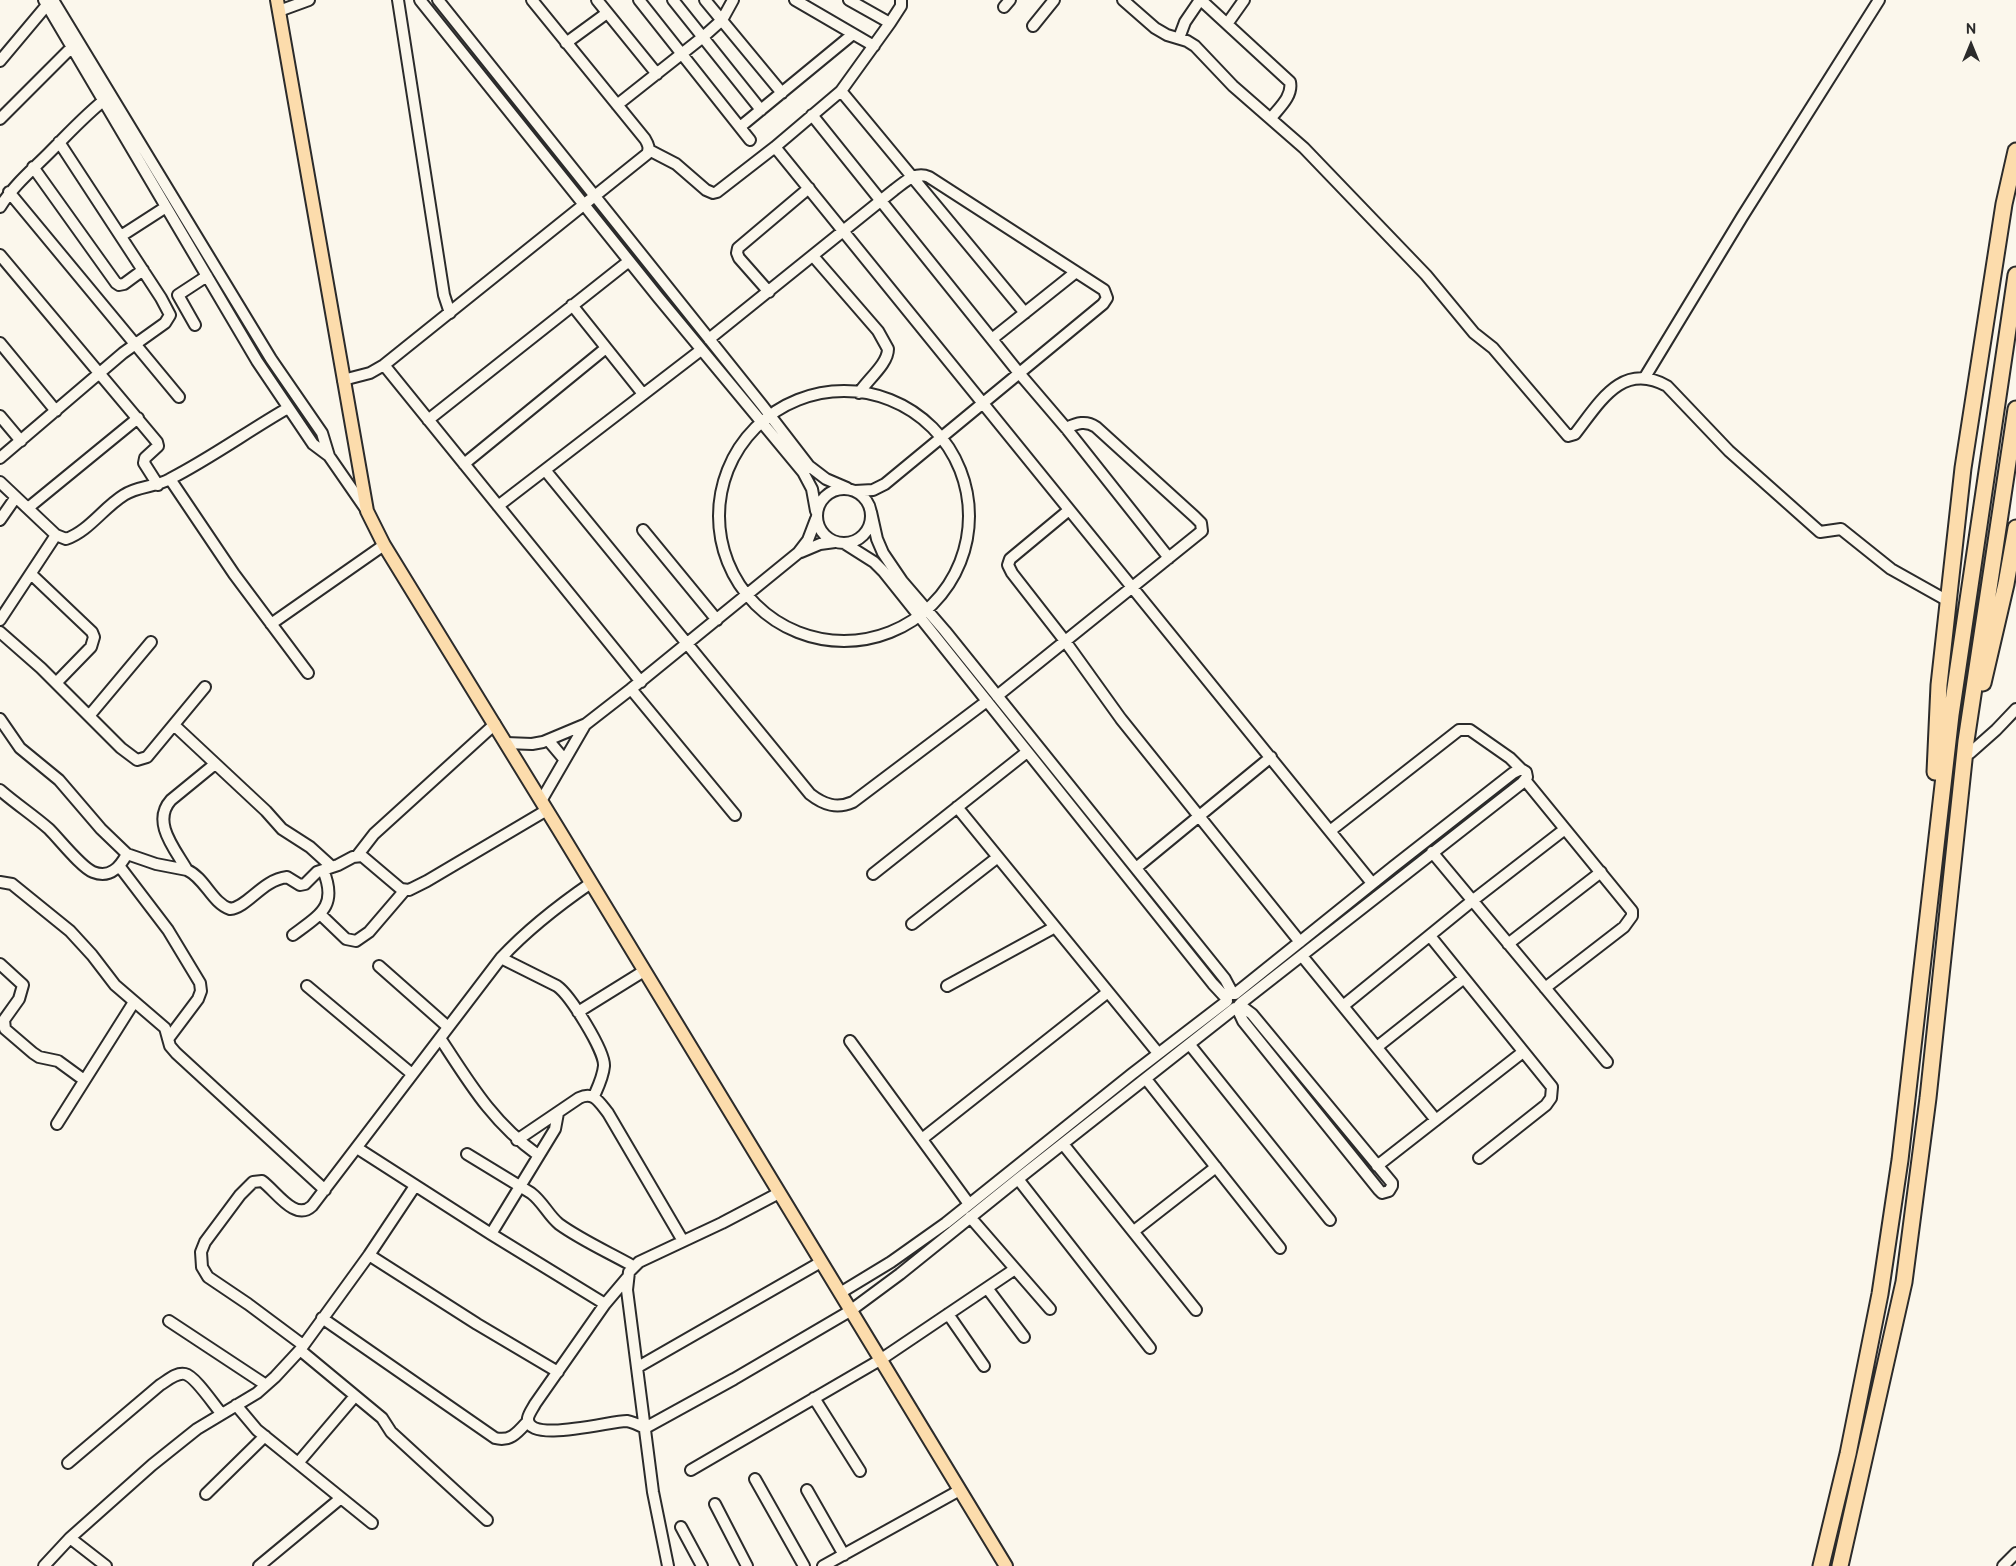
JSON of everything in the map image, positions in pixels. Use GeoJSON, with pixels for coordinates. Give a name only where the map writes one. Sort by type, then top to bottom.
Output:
{"type":"FeatureCollection","features":[{"type":"Feature","properties":{"kind":"highway"},"geometry":{"type":"LineString","coordinates":[[1930,903],[1939,685],[1963,468],[2004,204],[2016,151]]}},
{"type":"Feature","properties":{"kind":"highway"},"geometry":{"type":"LineString","coordinates":[[1821,1566],[1848,1454],[1880,1294],[1900,1160],[1951,715],[2016,275]]}},
{"type":"Feature","properties":{"kind":"highway"},"geometry":{"type":"LineString","coordinates":[[1840,1566],[1904,1282],[1928,1098],[1966,741],[2016,409]]}},
{"type":"Feature","properties":{"kind":"highway"},"geometry":{"type":"LineString","coordinates":[[1955,838],[1980,698],[2006,584],[2016,528]]}},
{"type":"Feature","properties":{"kind":"main road"},"geometry":{"type":"LineString","coordinates":[[278,6],[367,511],[384,545],[1006,1566]]}},
{"type":"Feature","properties":{"kind":"street"},"geometry":{"type":"LineString","coordinates":[[278,6],[309,0]]}},
{"type":"Feature","properties":{"kind":"street"},"geometry":{"type":"LineString","coordinates":[[398,0],[444,296],[450,313]]}},
{"type":"Feature","properties":{"kind":"street"},"geometry":{"type":"LineString","coordinates":[[420,0],[701,350],[803,472],[812,489],[816,515],[822,533],[874,562],[1213,984],[1234,1001],[1249,1011],[1392,1183],[1388,1191],[1382,1192],[1379,1190],[1243,1021],[1234,1001],[1224,979],[928,610],[902,581],[883,553],[877,539],[870,508],[863,496],[851,489],[826,480],[808,466],[596,196],[438,0]]}},
{"type":"Feature","properties":{"kind":"street"},"geometry":{"type":"LineString","coordinates":[[597,0],[656,74]]}},
{"type":"Feature","properties":{"kind":"street"},"geometry":{"type":"LineString","coordinates":[[639,0],[750,140]]}},
{"type":"Feature","properties":{"kind":"street"},"geometry":{"type":"LineString","coordinates":[[673,0],[761,110]]}},
{"type":"Feature","properties":{"kind":"street"},"geometry":{"type":"LineString","coordinates":[[705,0],[782,93]]}},
{"type":"Feature","properties":{"kind":"street"},"geometry":{"type":"LineString","coordinates":[[617,105],[722,20],[733,0]]}},
{"type":"Feature","properties":{"kind":"street"},"geometry":{"type":"LineString","coordinates":[[794,0],[874,46]]}},
{"type":"Feature","properties":{"kind":"street"},"geometry":{"type":"LineString","coordinates":[[849,0],[890,23]]}},
{"type":"Feature","properties":{"kind":"street"},"geometry":{"type":"LineString","coordinates":[[535,1],[566,43],[645,139],[649,150],[676,164],[706,190],[714,193],[775,147],[841,91],[890,23],[901,6],[901,0]]}},
{"type":"Feature","properties":{"kind":"street"},"geometry":{"type":"LineString","coordinates":[[1033,26],[1054,0]]}},
{"type":"Feature","properties":{"kind":"street"},"geometry":{"type":"LineString","coordinates":[[1123,0],[1155,28],[1195,46],[1233,86],[1304,148],[1426,274],[1474,333],[1494,348],[1568,436],[1575,434],[1611,390],[1627,380],[1645,377],[1656,380],[1667,386],[1729,451],[1820,532],[1841,528],[1891,569],[1948,601]]}},
{"type":"Feature","properties":{"kind":"street"},"geometry":{"type":"LineString","coordinates":[[1179,38],[1185,22],[1200,0],[1290,82],[1289,94],[1271,118]]}},
{"type":"Feature","properties":{"kind":"street"},"geometry":{"type":"LineString","coordinates":[[1228,24],[1244,0]]}},
{"type":"Feature","properties":{"kind":"street"},"geometry":{"type":"LineString","coordinates":[[1645,377],[1742,217],[1879,0]]}},
{"type":"Feature","properties":{"kind":"street"},"geometry":{"type":"LineString","coordinates":[[48,2],[72,47],[107,97],[166,207],[257,361],[313,444],[329,456]]}},
{"type":"Feature","properties":{"kind":"street"},"geometry":{"type":"LineString","coordinates":[[0,61],[48,2]]}},
{"type":"Feature","properties":{"kind":"street"},"geometry":{"type":"LineString","coordinates":[[48,2],[271,359],[322,433],[329,456],[367,511]]}},
{"type":"Feature","properties":{"kind":"street"},"geometry":{"type":"LineString","coordinates":[[566,43],[607,13]]}},
{"type":"Feature","properties":{"kind":"street"},"geometry":{"type":"LineString","coordinates":[[740,127],[853,34]]}},
{"type":"Feature","properties":{"kind":"street"},"geometry":{"type":"LineString","coordinates":[[0,119],[72,47]]}},
{"type":"Feature","properties":{"kind":"street"},"geometry":{"type":"LineString","coordinates":[[841,91],[1024,313]]}},
{"type":"Feature","properties":{"kind":"street"},"geometry":{"type":"LineString","coordinates":[[107,97],[87,114],[3,199],[136,344],[179,397]]}},
{"type":"Feature","properties":{"kind":"street"},"geometry":{"type":"LineString","coordinates":[[812,115],[1169,558]]}},
{"type":"Feature","properties":{"kind":"street"},"geometry":{"type":"LineString","coordinates":[[0,458],[112,362],[165,323],[170,315],[165,304],[59,142]]}},
{"type":"Feature","properties":{"kind":"street"},"geometry":{"type":"LineString","coordinates":[[775,147],[1372,883]]}},
{"type":"Feature","properties":{"kind":"street"},"geometry":{"type":"LineString","coordinates":[[343,380],[370,373],[384,365],[596,196],[647,154],[649,150]]}},
{"type":"Feature","properties":{"kind":"street"},"geometry":{"type":"LineString","coordinates":[[33,167],[116,283],[119,285],[124,284],[143,270]]}},
{"type":"Feature","properties":{"kind":"street"},"geometry":{"type":"LineString","coordinates":[[506,743],[532,744],[548,740],[586,724],[798,553],[808,540],[823,497],[830,492],[851,489],[873,490],[885,484],[1108,298],[1104,290],[923,174],[913,177],[882,200],[709,339]]}},
{"type":"Feature","properties":{"kind":"street"},"geometry":{"type":"LineString","coordinates":[[769,292],[738,258],[738,248],[808,188]]}},
{"type":"Feature","properties":{"kind":"street"},"geometry":{"type":"LineString","coordinates":[[120,236],[166,207]]}},
{"type":"Feature","properties":{"kind":"street"},"geometry":{"type":"LineString","coordinates":[[0,255],[157,442],[158,446],[145,458],[144,463],[158,485]]}},
{"type":"Feature","properties":{"kind":"street"},"geometry":{"type":"LineString","coordinates":[[813,256],[878,331],[888,349],[885,361],[866,382],[859,393]]}},
{"type":"Feature","properties":{"kind":"street"},"geometry":{"type":"LineString","coordinates":[[428,420],[629,261]]}},
{"type":"Feature","properties":{"kind":"street"},"geometry":{"type":"LineString","coordinates":[[992,339],[1076,272]]}},
{"type":"Feature","properties":{"kind":"street"},"geometry":{"type":"LineString","coordinates":[[195,325],[178,295],[207,276]]}},
{"type":"Feature","properties":{"kind":"street"},"geometry":{"type":"LineString","coordinates":[[572,305],[643,394]]}},
{"type":"Feature","properties":{"kind":"street"},"geometry":{"type":"LineString","coordinates":[[0,343],[56,411]]}},
{"type":"Feature","properties":{"kind":"street"},"geometry":{"type":"LineString","coordinates":[[464,464],[606,348]]}},
{"type":"Feature","properties":{"kind":"street"},"geometry":{"type":"LineString","coordinates":[[498,506],[701,350]]}},
{"type":"Feature","properties":{"kind":"street"},"geometry":{"type":"LineString","coordinates":[[384,365],[640,682]]}},
{"type":"Feature","properties":{"kind":"street"},"geometry":{"type":"LineString","coordinates":[[820,392],[859,393],[881,396],[903,405],[925,420],[942,437],[958,461],[963,474],[969,505],[969,528],[960,566],[944,591],[928,610],[919,617],[904,627],[871,638],[854,641],[825,640],[814,638],[781,624],[762,611],[746,595],[727,564],[721,547],[719,510],[723,484],[728,468],[744,440],[759,420],[769,414],[786,405],[820,392]]}},
{"type":"Feature","properties":{"kind":"street"},"geometry":{"type":"LineString","coordinates":[[0,482],[56,535],[66,539],[72,537],[123,496],[136,490],[158,485],[170,479],[212,456],[259,424],[288,408]]}},
{"type":"Feature","properties":{"kind":"street"},"geometry":{"type":"LineString","coordinates":[[0,416],[21,441]]}},
{"type":"Feature","properties":{"kind":"street"},"geometry":{"type":"LineString","coordinates":[[28,508],[138,418]]}},
{"type":"Feature","properties":{"kind":"street"},"geometry":{"type":"LineString","coordinates":[[997,696],[1202,531],[1201,523],[1090,423],[1074,424],[1066,428]]}},
{"type":"Feature","properties":{"kind":"street"},"geometry":{"type":"LineString","coordinates":[[545,470],[810,794],[818,800],[832,806],[843,806],[853,802],[987,701]]}},
{"type":"Feature","properties":{"kind":"street"},"geometry":{"type":"LineString","coordinates":[[170,479],[234,574],[308,673]]}},
{"type":"Feature","properties":{"kind":"street"},"geometry":{"type":"LineString","coordinates":[[798,553],[820,544],[853,542],[861,537],[871,522],[870,508],[885,484]]}},
{"type":"Feature","properties":{"kind":"street"},"geometry":{"type":"LineString","coordinates":[[0,520],[16,497]]}},
{"type":"Feature","properties":{"kind":"street"},"geometry":{"type":"LineString","coordinates":[[1069,510],[1019,550],[1010,559],[1008,565],[1121,719],[1300,942]]}},
{"type":"Feature","properties":{"kind":"street"},"geometry":{"type":"LineString","coordinates":[[643,530],[717,620]]}},
{"type":"Feature","properties":{"kind":"street"},"geometry":{"type":"LineString","coordinates":[[0,620],[56,535]]}},
{"type":"Feature","properties":{"kind":"street"},"geometry":{"type":"LineString","coordinates":[[271,624],[384,545]]}},
{"type":"Feature","properties":{"kind":"street"},"geometry":{"type":"LineString","coordinates":[[31,574],[92,632],[94,637],[91,647],[56,683]]}},
{"type":"Feature","properties":{"kind":"street"},"geometry":{"type":"LineString","coordinates":[[0,632],[56,683],[127,754],[137,760],[147,758],[205,687]]}},
{"type":"Feature","properties":{"kind":"street"},"geometry":{"type":"LineString","coordinates":[[89,716],[151,642]]}},
{"type":"Feature","properties":{"kind":"street"},"geometry":{"type":"LineString","coordinates":[[631,689],[736,815]]}},
{"type":"Feature","properties":{"kind":"street"},"geometry":{"type":"LineString","coordinates":[[1970,753],[2016,709]]}},
{"type":"Feature","properties":{"kind":"street"},"geometry":{"type":"LineString","coordinates":[[0,719],[20,748],[59,780],[127,854],[156,864],[194,873],[220,903],[230,910],[240,906],[259,890],[276,880],[287,877],[300,885],[305,884],[313,875],[357,856],[374,834],[494,724]]}},
{"type":"Feature","properties":{"kind":"street"},"geometry":{"type":"LineString","coordinates":[[320,914],[346,939],[356,941],[369,932],[405,890],[428,881],[544,806],[564,759],[586,724]]}},
{"type":"Feature","properties":{"kind":"street"},"geometry":{"type":"LineString","coordinates":[[174,725],[282,829],[310,847],[328,868],[330,896],[328,902],[320,914],[293,935]]}},
{"type":"Feature","properties":{"kind":"street"},"geometry":{"type":"LineString","coordinates":[[840,1293],[891,1262],[946,1223],[1158,1053],[1302,956],[1525,780],[1526,772],[1510,758],[1470,730],[1458,730],[1330,831]]}},
{"type":"Feature","properties":{"kind":"street"},"geometry":{"type":"LineString","coordinates":[[548,740],[564,759]]}},
{"type":"Feature","properties":{"kind":"street"},"geometry":{"type":"LineString","coordinates":[[872,874],[1027,752]]}},
{"type":"Feature","properties":{"kind":"street"},"geometry":{"type":"LineString","coordinates":[[1136,868],[1271,757]]}},
{"type":"Feature","properties":{"kind":"street"},"geometry":{"type":"LineString","coordinates":[[187,870],[165,831],[163,814],[171,800],[216,764]]}},
{"type":"Feature","properties":{"kind":"street"},"geometry":{"type":"LineString","coordinates":[[628,1278],[606,1304],[535,1404],[528,1416],[531,1426],[548,1431],[587,1428],[626,1421],[645,1428],[734,1379],[850,1310],[900,1274],[1062,1144],[1190,1045],[1234,1001],[1300,942],[1372,883],[1521,769]]}},
{"type":"Feature","properties":{"kind":"street"},"geometry":{"type":"LineString","coordinates":[[1525,780],[1629,906],[1632,916],[1624,927],[1545,988]]}},
{"type":"Feature","properties":{"kind":"street"},"geometry":{"type":"LineString","coordinates":[[0,790],[49,830],[92,872],[105,874],[112,872],[120,867],[127,854]]}},
{"type":"Feature","properties":{"kind":"street"},"geometry":{"type":"LineString","coordinates":[[957,807],[1158,1053]]}},
{"type":"Feature","properties":{"kind":"street"},"geometry":{"type":"LineString","coordinates":[[1343,1006],[1472,901],[1565,829]]}},
{"type":"Feature","properties":{"kind":"street"},"geometry":{"type":"LineString","coordinates":[[1432,852],[1608,1062]]}},
{"type":"Feature","properties":{"kind":"street"},"geometry":{"type":"LineString","coordinates":[[357,856],[366,858],[397,886],[405,890]]}},
{"type":"Feature","properties":{"kind":"street"},"geometry":{"type":"LineString","coordinates":[[912,924],[998,857]]}},
{"type":"Feature","properties":{"kind":"street"},"geometry":{"type":"LineString","coordinates":[[120,867],[168,930],[200,984],[201,991],[198,999],[168,1039]]}},
{"type":"Feature","properties":{"kind":"street"},"geometry":{"type":"LineString","coordinates":[[1508,944],[1601,872]]}},
{"type":"Feature","properties":{"kind":"street"},"geometry":{"type":"LineString","coordinates":[[0,882],[12,884],[84,945],[115,985],[165,1028],[170,1046],[176,1053],[325,1190]]}},
{"type":"Feature","properties":{"kind":"street"},"geometry":{"type":"LineString","coordinates":[[487,1520],[391,1432],[382,1418],[301,1347],[248,1304],[208,1277],[202,1268],[201,1252],[205,1242],[253,1182],[262,1181],[292,1207],[304,1211],[312,1206],[501,958],[537,924],[566,900],[591,883]]}},
{"type":"Feature","properties":{"kind":"street"},"geometry":{"type":"LineString","coordinates":[[947,986],[1056,927]]}},
{"type":"Feature","properties":{"kind":"street"},"geometry":{"type":"LineString","coordinates":[[1430,936],[1552,1087],[1551,1098],[1540,1110],[1479,1158]]}},
{"type":"Feature","properties":{"kind":"street"},"geometry":{"type":"LineString","coordinates":[[1302,956],[1436,1120]]}},
{"type":"Feature","properties":{"kind":"street"},"geometry":{"type":"LineString","coordinates":[[501,958],[557,986],[565,992],[603,1059],[602,1075],[594,1096]]}},
{"type":"Feature","properties":{"kind":"street"},"geometry":{"type":"LineString","coordinates":[[0,964],[22,985],[18,999],[4,1020],[2,1027],[39,1057],[58,1061],[84,1080]]}},
{"type":"Feature","properties":{"kind":"street"},"geometry":{"type":"LineString","coordinates":[[379,966],[448,1028]]}},
{"type":"Feature","properties":{"kind":"street"},"geometry":{"type":"LineString","coordinates":[[578,1012],[644,971]]}},
{"type":"Feature","properties":{"kind":"street"},"geometry":{"type":"LineString","coordinates":[[1377,1047],[1464,978]]}},
{"type":"Feature","properties":{"kind":"street"},"geometry":{"type":"LineString","coordinates":[[307,986],[412,1074]]}},
{"type":"Feature","properties":{"kind":"street"},"geometry":{"type":"LineString","coordinates":[[922,1139],[1108,992]]}},
{"type":"Feature","properties":{"kind":"street"},"geometry":{"type":"LineString","coordinates":[[57,1124],[134,1002]]}},
{"type":"Feature","properties":{"kind":"street"},"geometry":{"type":"LineString","coordinates":[[440,1038],[485,1106],[517,1140],[538,1155]]}},
{"type":"Feature","properties":{"kind":"street"},"geometry":{"type":"LineString","coordinates":[[850,1041],[969,1204]]}},
{"type":"Feature","properties":{"kind":"street"},"geometry":{"type":"LineString","coordinates":[[1190,1045],[1330,1220]]}},
{"type":"Feature","properties":{"kind":"street"},"geometry":{"type":"LineString","coordinates":[[1377,1166],[1523,1052]]}},
{"type":"Feature","properties":{"kind":"street"},"geometry":{"type":"LineString","coordinates":[[1146,1079],[1280,1248]]}},
{"type":"Feature","properties":{"kind":"street"},"geometry":{"type":"LineString","coordinates":[[517,1140],[585,1096],[594,1096]]}},
{"type":"Feature","properties":{"kind":"street"},"geometry":{"type":"LineString","coordinates":[[594,1096],[608,1113],[683,1241]]}},
{"type":"Feature","properties":{"kind":"street"},"geometry":{"type":"LineString","coordinates":[[491,1234],[555,1129],[558,1112]]}},
{"type":"Feature","properties":{"kind":"street"},"geometry":{"type":"LineString","coordinates":[[1062,1144],[1196,1310]]}},
{"type":"Feature","properties":{"kind":"street"},"geometry":{"type":"LineString","coordinates":[[357,1148],[491,1234],[606,1304]]}},
{"type":"Feature","properties":{"kind":"street"},"geometry":{"type":"LineString","coordinates":[[467,1154],[538,1198],[550,1216],[562,1226],[633,1266]]}},
{"type":"Feature","properties":{"kind":"street"},"geometry":{"type":"LineString","coordinates":[[1134,1231],[1216,1167]]}},
{"type":"Feature","properties":{"kind":"street"},"geometry":{"type":"LineString","coordinates":[[1018,1179],[1150,1348]]}},
{"type":"Feature","properties":{"kind":"street"},"geometry":{"type":"LineString","coordinates":[[44,1566],[70,1538],[197,1429],[266,1385],[301,1347],[369,1255],[416,1186]]}},
{"type":"Feature","properties":{"kind":"street"},"geometry":{"type":"LineString","coordinates":[[668,1566],[653,1492],[627,1290],[629,1272],[639,1262],[722,1223],[779,1192]]}},
{"type":"Feature","properties":{"kind":"street"},"geometry":{"type":"LineString","coordinates":[[970,1217],[1050,1309]]}},
{"type":"Feature","properties":{"kind":"street"},"geometry":{"type":"LineString","coordinates":[[369,1255],[477,1324],[558,1372]]}},
{"type":"Feature","properties":{"kind":"street"},"geometry":{"type":"LineString","coordinates":[[638,1367],[822,1262]]}},
{"type":"Feature","properties":{"kind":"street"},"geometry":{"type":"LineString","coordinates":[[691,1470],[880,1360],[1015,1269]]}},
{"type":"Feature","properties":{"kind":"street"},"geometry":{"type":"LineString","coordinates":[[987,1288],[1024,1337]]}},
{"type":"Feature","properties":{"kind":"street"},"geometry":{"type":"LineString","coordinates":[[948,1314],[984,1366]]}},
{"type":"Feature","properties":{"kind":"street"},"geometry":{"type":"LineString","coordinates":[[322,1318],[495,1438],[506,1440],[513,1437],[528,1421]]}},
{"type":"Feature","properties":{"kind":"street"},"geometry":{"type":"LineString","coordinates":[[169,1321],[266,1385]]}},
{"type":"Feature","properties":{"kind":"street"},"geometry":{"type":"LineString","coordinates":[[68,1463],[160,1386],[176,1375],[183,1374],[191,1378],[221,1413]]}},
{"type":"Feature","properties":{"kind":"street"},"geometry":{"type":"LineString","coordinates":[[298,1463],[355,1396]]}},
{"type":"Feature","properties":{"kind":"street"},"geometry":{"type":"LineString","coordinates":[[814,1398],[860,1471]]}},
{"type":"Feature","properties":{"kind":"street"},"geometry":{"type":"LineString","coordinates":[[236,1405],[265,1436],[372,1523]]}},
{"type":"Feature","properties":{"kind":"street"},"geometry":{"type":"LineString","coordinates":[[206,1494],[265,1436]]}},
{"type":"Feature","properties":{"kind":"street"},"geometry":{"type":"LineString","coordinates":[[756,1479],[804,1566]]}},
{"type":"Feature","properties":{"kind":"street"},"geometry":{"type":"LineString","coordinates":[[807,1490],[844,1555]]}},
{"type":"Feature","properties":{"kind":"street"},"geometry":{"type":"LineString","coordinates":[[823,1566],[960,1490]]}},
{"type":"Feature","properties":{"kind":"street"},"geometry":{"type":"LineString","coordinates":[[259,1566],[341,1498]]}},
{"type":"Feature","properties":{"kind":"street"},"geometry":{"type":"LineString","coordinates":[[715,1504],[747,1566]]}},
{"type":"Feature","properties":{"kind":"street"},"geometry":{"type":"LineString","coordinates":[[681,1527],[702,1566]]}},
{"type":"Feature","properties":{"kind":"street"},"geometry":{"type":"LineString","coordinates":[[70,1538],[106,1566]]}},
{"type":"Feature","properties":{"kind":"street"},"geometry":{"type":"LineString","coordinates":[[2002,1566],[2016,1553]]}}]}
